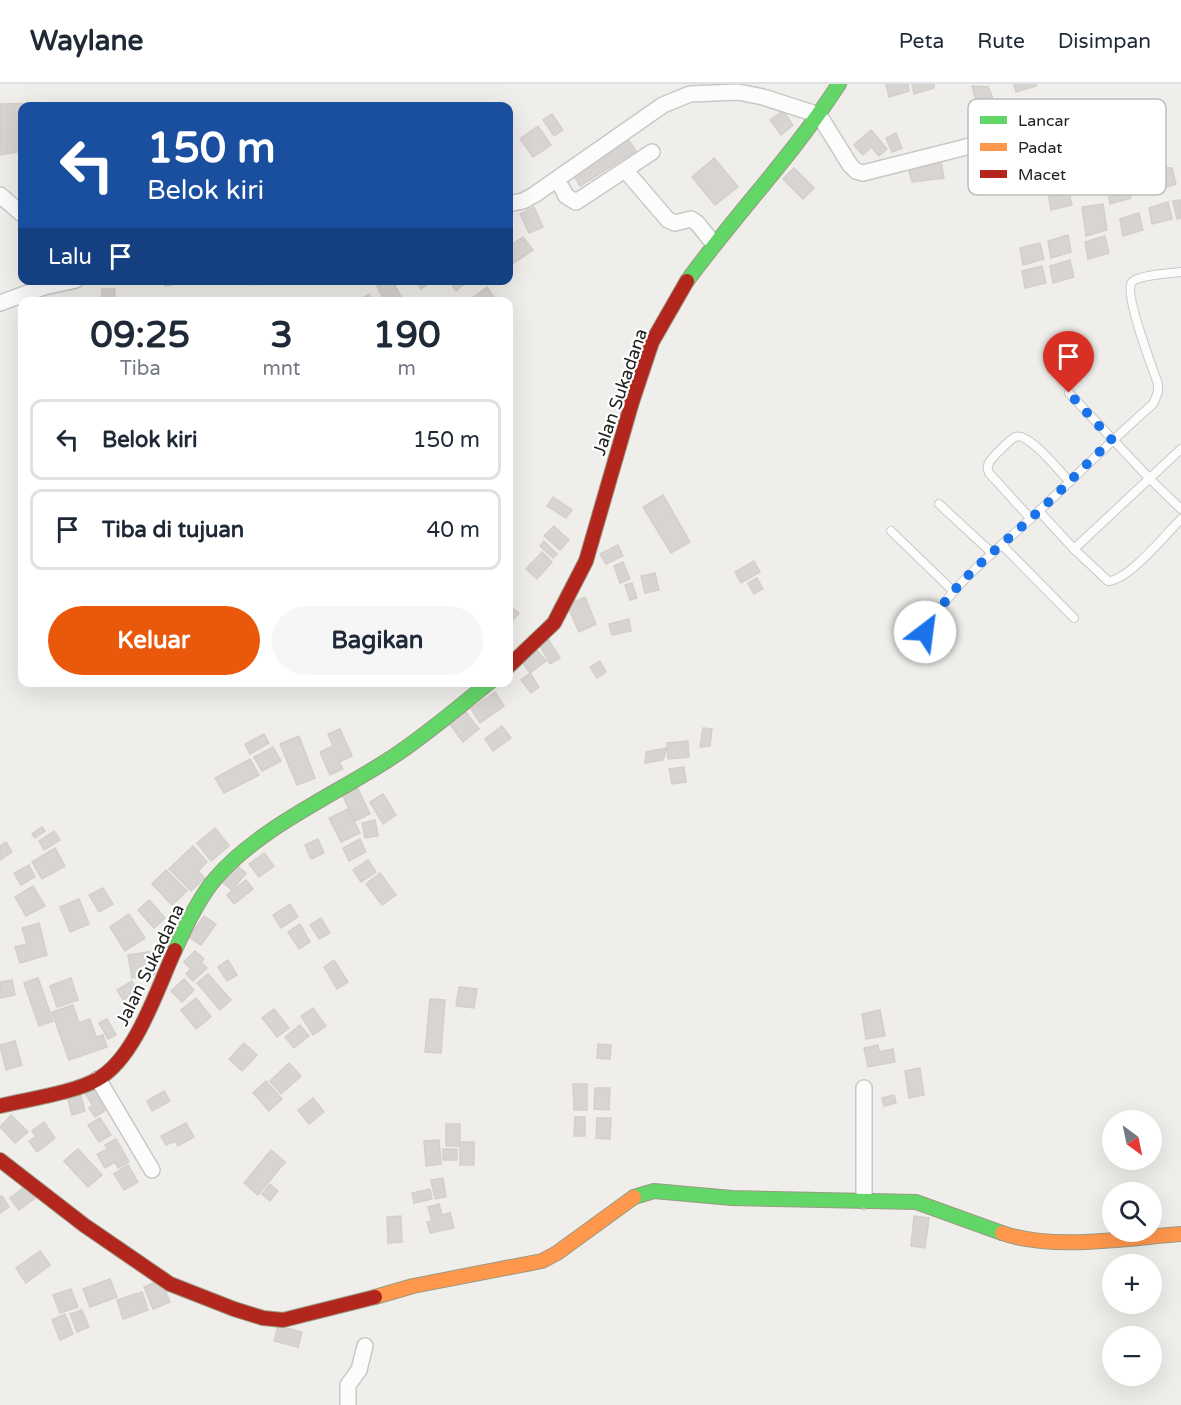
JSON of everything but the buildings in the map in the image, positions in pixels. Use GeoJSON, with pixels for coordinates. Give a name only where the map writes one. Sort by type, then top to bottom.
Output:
{"type":"FeatureCollection","features":[{"type":"Feature","properties":{"kind":"main road","name":"Jalan Sukadana"},"geometry":{"type":"LineString","coordinates":[[513,663],[554,623],[586,561],[632,402],[652,342],[685,284],[714,244],[819,115],[839,84]]}},
{"type":"Feature","properties":{"kind":"main road","name":"Jalan Sukadana"},"geometry":{"type":"LineString","coordinates":[[0,1106],[78,1087],[98,1079],[117,1064],[129,1049],[184,928],[215,879],[248,847],[309,807],[390,759],[484,687]]}},
{"type":"Feature","properties":{"kind":"main road"},"geometry":{"type":"LineString","coordinates":[[0,1160],[84,1225],[170,1284],[262,1318],[283,1320],[413,1286],[542,1262],[633,1197],[645,1192],[732,1198],[916,1202],[1022,1240],[1059,1244],[1181,1234]]}},
{"type":"Feature","properties":{"kind":"street"},"geometry":{"type":"LineString","coordinates":[[513,203],[534,195],[663,105],[690,94],[738,92],[763,97],[819,115],[850,165],[856,171],[863,173],[968,147]]}},
{"type":"Feature","properties":{"kind":"street"},"geometry":{"type":"LineString","coordinates":[[562,188],[566,195],[576,202],[652,152]]}},
{"type":"Feature","properties":{"kind":"street"},"geometry":{"type":"LineString","coordinates":[[626,171],[668,220],[675,223],[691,219],[714,244]]}},
{"type":"Feature","properties":{"kind":"street"},"geometry":{"type":"LineString","coordinates":[[0,195],[18,211]]}},
{"type":"Feature","properties":{"kind":"street"},"geometry":{"type":"LineString","coordinates":[[0,303],[53,285]]}},
{"type":"Feature","properties":{"kind":"street"},"geometry":{"type":"LineString","coordinates":[[98,1079],[152,1170]]}},
{"type":"Feature","properties":{"kind":"street"},"geometry":{"type":"LineString","coordinates":[[864,1088],[864,1201]]}},
{"type":"Feature","properties":{"kind":"street"},"geometry":{"type":"LineString","coordinates":[[348,1405],[348,1385],[359,1370],[365,1346]]}},
{"type":"Feature","properties":{"kind":"lane"},"geometry":{"type":"LineString","coordinates":[[925,632],[938,609],[953,591],[1153,404],[1158,392],[1158,384],[1133,309],[1129,287],[1131,282],[1140,278],[1181,272]]}},
{"type":"Feature","properties":{"kind":"lane"},"geometry":{"type":"LineString","coordinates":[[1069,393],[1181,510]]}},
{"type":"Feature","properties":{"kind":"lane"},"geometry":{"type":"LineString","coordinates":[[1030,518],[988,472],[987,466],[990,461],[1011,440],[1022,436],[1031,441],[1069,481]]}},
{"type":"Feature","properties":{"kind":"lane"},"geometry":{"type":"LineString","coordinates":[[1074,549],[1181,449]]}},
{"type":"Feature","properties":{"kind":"lane"},"geometry":{"type":"LineString","coordinates":[[939,504],[992,553]]}},
{"type":"Feature","properties":{"kind":"lane"},"geometry":{"type":"LineString","coordinates":[[1039,511],[1108,581],[1114,581],[1130,570],[1181,519]]}},
{"type":"Feature","properties":{"kind":"lane"},"geometry":{"type":"LineString","coordinates":[[891,531],[953,591]]}},
{"type":"Feature","properties":{"kind":"lane"},"geometry":{"type":"LineString","coordinates":[[1002,545],[1074,618]]}},
{"type":"Feature","properties":{"kind":"traffic: fast"},"geometry":{"type":"LineString","coordinates":[[687,281],[803,135],[839,84]]}},
{"type":"Feature","properties":{"kind":"traffic: fast"},"geometry":{"type":"LineString","coordinates":[[175,950],[203,895],[232,861],[252,844],[297,814],[401,751],[484,687]]}},
{"type":"Feature","properties":{"kind":"traffic: fast"},"geometry":{"type":"LineString","coordinates":[[634,1197],[654,1191],[732,1198],[916,1202],[1002,1233]]}},
{"type":"Feature","properties":{"kind":"traffic: slow"},"geometry":{"type":"LineString","coordinates":[[375,1297],[413,1286],[542,1261],[557,1253],[634,1197]]}},
{"type":"Feature","properties":{"kind":"traffic: slow"},"geometry":{"type":"LineString","coordinates":[[1002,1233],[1022,1238],[1067,1242],[1181,1234]]}},
{"type":"Feature","properties":{"kind":"traffic: jam"},"geometry":{"type":"LineString","coordinates":[[513,662],[554,623],[586,561],[632,402],[652,342],[687,281]]}},
{"type":"Feature","properties":{"kind":"traffic: jam"},"geometry":{"type":"LineString","coordinates":[[0,1106],[76,1088],[98,1079],[111,1069],[124,1055],[144,1021],[175,950]]}},
{"type":"Feature","properties":{"kind":"traffic: jam"},"geometry":{"type":"LineString","coordinates":[[0,1160],[84,1225],[170,1284],[234,1309],[263,1318],[283,1320],[375,1297]]}},
{"type":"Feature","properties":{"kind":"route"},"geometry":{"type":"LineString","coordinates":[[925,632],[938,609],[969,574],[1039,511],[1112,440],[1069,393]]}}]}
